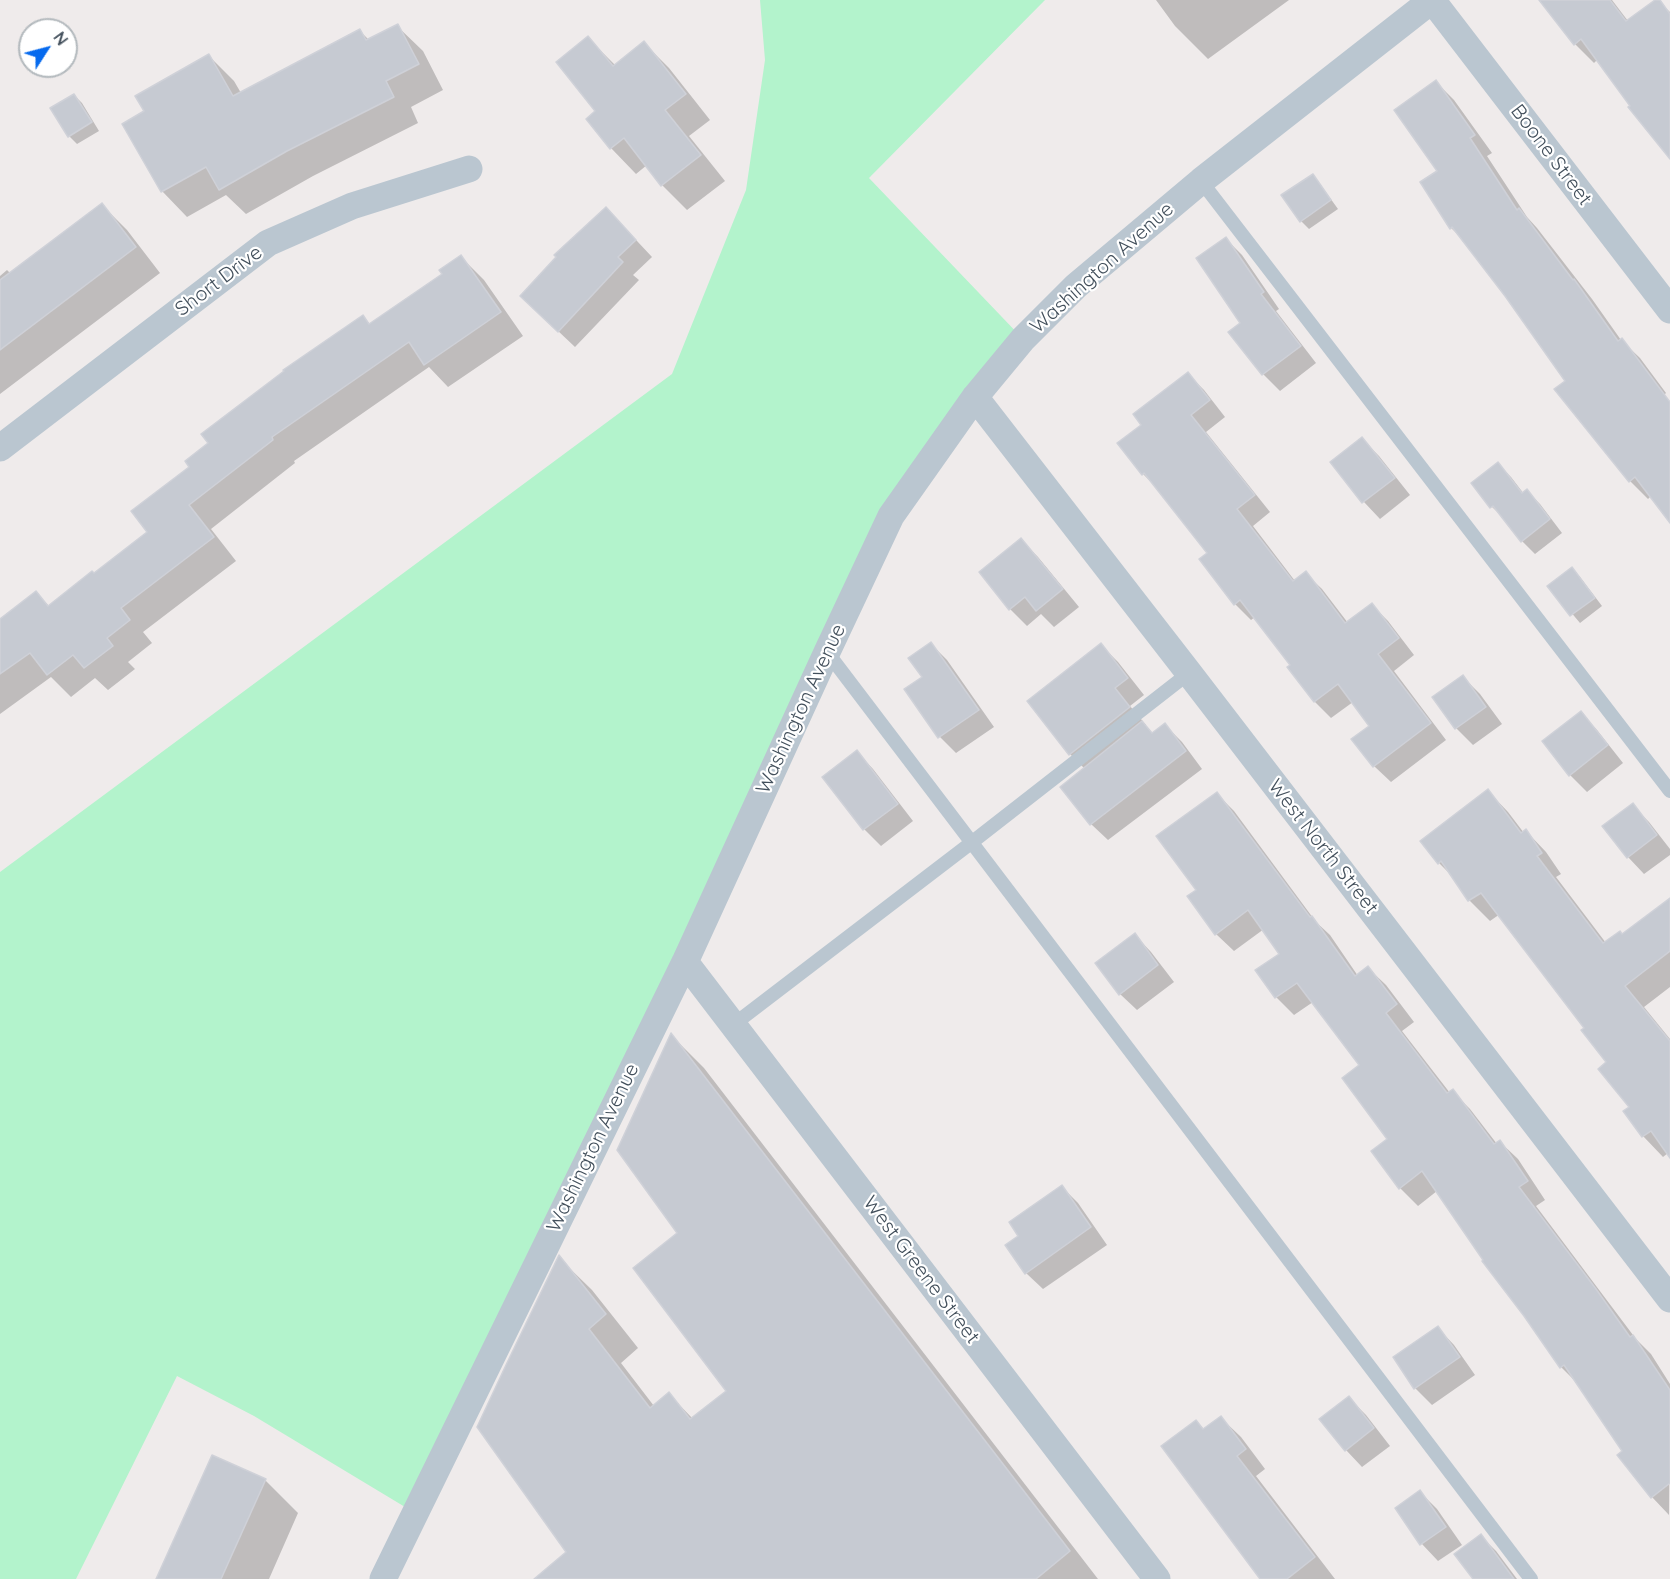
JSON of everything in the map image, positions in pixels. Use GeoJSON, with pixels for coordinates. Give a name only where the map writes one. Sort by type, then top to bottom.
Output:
{"type":"FeatureCollection","features":[{"type":"Feature","properties":{"kind":"street","name":"Washington Avenue"},"geometry":{"type":"LineString","coordinates":[[383,1579],[685,962],[891,516],[975,397],[1023,339],[1076,286],[1201,181],[1432,0]]}},
{"type":"Feature","properties":{"kind":"street","name":"Boone Street"},"geometry":{"type":"LineString","coordinates":[[1432,0],[1670,310]]}},
{"type":"Feature","properties":{"kind":"street","name":"Short Drive"},"geometry":{"type":"LineString","coordinates":[[0,448],[268,243],[352,206],[469,169]]}},
{"type":"Feature","properties":{"kind":"street","name":"West North Street"},"geometry":{"type":"LineString","coordinates":[[975,397],[1670,1299]]}},
{"type":"Feature","properties":{"kind":"street","name":"West Greene Street"},"geometry":{"type":"LineString","coordinates":[[685,962],[1157,1579]]}},
{"type":"Feature","properties":{"kind":"lane"},"geometry":{"type":"LineString","coordinates":[[1201,181],[1670,791]]}},
{"type":"Feature","properties":{"kind":"lane"},"geometry":{"type":"LineString","coordinates":[[827,652],[1531,1579]]}},
{"type":"Feature","properties":{"kind":"lane"},"geometry":{"type":"LineString","coordinates":[[733,1025],[1189,673]]}},
{"type":"Feature","properties":{"kind":"green space"},"geometry":{"type":"Polygon","coordinates":[[[760,0],[1045,0],[869,178],[1023,339],[891,516],[415,1513],[254,1416],[177,1376],[76,1579],[0,1579],[0,872],[672,374],[746,190],[765,60],[760,0]]]}},
{"type":"Feature","properties":{"kind":"building"},"geometry":{"type":"Polygon","coordinates":[[[1539,0],[1610,0],[1626,21],[1655,0],[1660,0],[1670,14],[1670,159],[1628,107],[1630,106],[1581,39],[1574,45],[1539,0]]]}},
{"type":"Feature","properties":{"kind":"building"},"geometry":{"type":"Polygon","coordinates":[[[398,24],[419,64],[386,81],[394,97],[287,151],[219,190],[206,167],[161,192],[122,124],[144,111],[135,96],[209,54],[233,96],[360,29],[366,40],[398,24]]]}},
{"type":"Feature","properties":{"kind":"building"},"geometry":{"type":"Polygon","coordinates":[[[588,36],[613,66],[644,41],[686,94],[665,110],[701,155],[661,186],[624,138],[610,149],[586,119],[595,111],[556,62],[588,36]]]}},
{"type":"Feature","properties":{"kind":"building"},"geometry":{"type":"Polygon","coordinates":[[[1436,80],[1475,135],[1470,138],[1517,210],[1519,208],[1618,341],[1622,338],[1670,402],[1670,523],[1635,477],[1629,482],[1554,389],[1565,381],[1505,296],[1452,227],[1450,229],[1420,182],[1437,171],[1394,110],[1436,80]]]}},
{"type":"Feature","properties":{"kind":"building"},"geometry":{"type":"Polygon","coordinates":[[[74,94],[92,122],[68,137],[50,108],[74,94]]]}},
{"type":"Feature","properties":{"kind":"building"},"geometry":{"type":"Polygon","coordinates":[[[1313,174],[1331,200],[1300,222],[1281,195],[1313,174]]]}},
{"type":"Feature","properties":{"kind":"building"},"geometry":{"type":"Polygon","coordinates":[[[102,203],[136,247],[0,350],[0,280],[102,203]]]}},
{"type":"Feature","properties":{"kind":"building"},"geometry":{"type":"Polygon","coordinates":[[[606,207],[636,240],[618,257],[623,262],[558,332],[520,296],[556,257],[554,255],[606,207]]]}},
{"type":"Feature","properties":{"kind":"building"},"geometry":{"type":"Polygon","coordinates":[[[1226,237],[1264,292],[1261,294],[1301,346],[1262,375],[1228,332],[1240,323],[1196,258],[1226,237]]]}},
{"type":"Feature","properties":{"kind":"building"},"geometry":{"type":"Polygon","coordinates":[[[461,255],[501,312],[424,365],[409,342],[272,437],[273,440],[189,505],[214,537],[121,608],[130,620],[107,638],[113,646],[84,668],[73,655],[47,675],[30,653],[0,674],[0,619],[36,591],[48,606],[147,532],[131,511],[189,467],[185,461],[208,443],[201,434],[283,370],[363,315],[369,324],[442,274],[439,270],[461,255]]]}},
{"type":"Feature","properties":{"kind":"building"},"geometry":{"type":"Polygon","coordinates":[[[1188,372],[1210,400],[1191,415],[1255,495],[1237,509],[1293,581],[1306,571],[1345,623],[1372,603],[1399,638],[1378,654],[1431,723],[1373,767],[1351,739],[1369,726],[1338,684],[1314,702],[1287,667],[1290,665],[1240,600],[1234,605],[1199,559],[1207,553],[1144,473],[1142,475],[1117,443],[1141,425],[1133,414],[1188,372]]]}},
{"type":"Feature","properties":{"kind":"building"},"geometry":{"type":"Polygon","coordinates":[[[1362,437],[1395,478],[1362,503],[1330,462],[1362,437]]]}},
{"type":"Feature","properties":{"kind":"building"},"geometry":{"type":"Polygon","coordinates":[[[1498,462],[1522,493],[1527,489],[1550,519],[1521,542],[1493,506],[1490,508],[1471,483],[1498,462]]]}},
{"type":"Feature","properties":{"kind":"building"},"geometry":{"type":"Polygon","coordinates":[[[1021,538],[1063,589],[1036,611],[1025,597],[1009,610],[979,572],[1021,538]]]}},
{"type":"Feature","properties":{"kind":"building"},"geometry":{"type":"Polygon","coordinates":[[[1572,567],[1595,598],[1570,616],[1547,586],[1572,567]]]}},
{"type":"Feature","properties":{"kind":"building"},"geometry":{"type":"Polygon","coordinates":[[[931,642],[979,710],[938,738],[904,689],[922,677],[908,658],[931,642]]]}},
{"type":"Feature","properties":{"kind":"building"},"geometry":{"type":"Polygon","coordinates":[[[1101,643],[1128,678],[1115,688],[1130,707],[1069,755],[1027,701],[1101,643]]]}},
{"type":"Feature","properties":{"kind":"building"},"geometry":{"type":"Polygon","coordinates":[[[1463,675],[1486,707],[1455,729],[1432,697],[1463,675]]]}},
{"type":"Feature","properties":{"kind":"building"},"geometry":{"type":"Polygon","coordinates":[[[1581,711],[1608,745],[1569,776],[1542,741],[1581,711]]]}},
{"type":"Feature","properties":{"kind":"building"},"geometry":{"type":"Polygon","coordinates":[[[1142,721],[1152,733],[1165,723],[1186,751],[1090,825],[1060,787],[1142,721]]]}},
{"type":"Feature","properties":{"kind":"building"},"geometry":{"type":"Polygon","coordinates":[[[857,750],[898,804],[863,830],[822,777],[857,750]]]}},
{"type":"Feature","properties":{"kind":"building"},"geometry":{"type":"Polygon","coordinates":[[[1488,789],[1521,833],[1526,829],[1542,853],[1537,856],[1603,943],[1620,931],[1622,934],[1670,898],[1670,951],[1625,986],[1670,1041],[1670,1158],[1651,1131],[1642,1137],[1623,1111],[1629,1107],[1598,1069],[1606,1062],[1581,1030],[1584,1028],[1481,893],[1468,901],[1441,861],[1438,864],[1420,841],[1488,789]]]}},
{"type":"Feature","properties":{"kind":"building"},"geometry":{"type":"Polygon","coordinates":[[[1217,792],[1355,976],[1368,966],[1397,1004],[1386,1013],[1447,1093],[1453,1089],[1494,1144],[1500,1140],[1528,1181],[1519,1187],[1630,1337],[1633,1335],[1670,1390],[1670,1483],[1651,1498],[1617,1455],[1622,1451],[1564,1365],[1560,1368],[1482,1261],[1422,1171],[1399,1189],[1371,1151],[1387,1139],[1342,1078],[1359,1065],[1297,983],[1275,998],[1255,970],[1279,954],[1248,910],[1215,935],[1187,896],[1196,890],[1156,836],[1217,792]]]}},
{"type":"Feature","properties":{"kind":"building"},"geometry":{"type":"Polygon","coordinates":[[[1633,803],[1657,835],[1627,858],[1602,826],[1633,803]]]}},
{"type":"Feature","properties":{"kind":"building"},"geometry":{"type":"Polygon","coordinates":[[[1135,933],[1158,965],[1119,995],[1095,963],[1135,933]]]}},
{"type":"Feature","properties":{"kind":"building"},"geometry":{"type":"Polygon","coordinates":[[[671,1033],[1070,1551],[1036,1579],[534,1579],[566,1552],[477,1427],[559,1255],[606,1314],[589,1329],[650,1408],[669,1392],[690,1419],[726,1391],[633,1268],[677,1233],[617,1150],[671,1033]]]}},
{"type":"Feature","properties":{"kind":"building"},"geometry":{"type":"Polygon","coordinates":[[[1062,1185],[1091,1227],[1025,1274],[1005,1245],[1018,1236],[1009,1222],[1062,1185]]]}},
{"type":"Feature","properties":{"kind":"building"},"geometry":{"type":"Polygon","coordinates":[[[1438,1326],[1460,1357],[1414,1389],[1393,1357],[1438,1326]]]}},
{"type":"Feature","properties":{"kind":"building"},"geometry":{"type":"Polygon","coordinates":[[[1349,1396],[1374,1428],[1345,1451],[1319,1419],[1349,1396]]]}},
{"type":"Feature","properties":{"kind":"building"},"geometry":{"type":"Polygon","coordinates":[[[1221,1416],[1246,1449],[1237,1456],[1315,1557],[1287,1579],[1260,1579],[1161,1446],[1196,1420],[1203,1429],[1221,1416]]]}},
{"type":"Feature","properties":{"kind":"building"},"geometry":{"type":"Polygon","coordinates":[[[212,1455],[266,1479],[221,1579],[156,1579],[212,1455]]]}},
{"type":"Feature","properties":{"kind":"building"},"geometry":{"type":"Polygon","coordinates":[[[1420,1490],[1446,1527],[1420,1545],[1395,1508],[1420,1490]]]}},
{"type":"Feature","properties":{"kind":"building"},"geometry":{"type":"Polygon","coordinates":[[[1481,1534],[1514,1579],[1473,1579],[1454,1554],[1481,1534]]]}}]}
